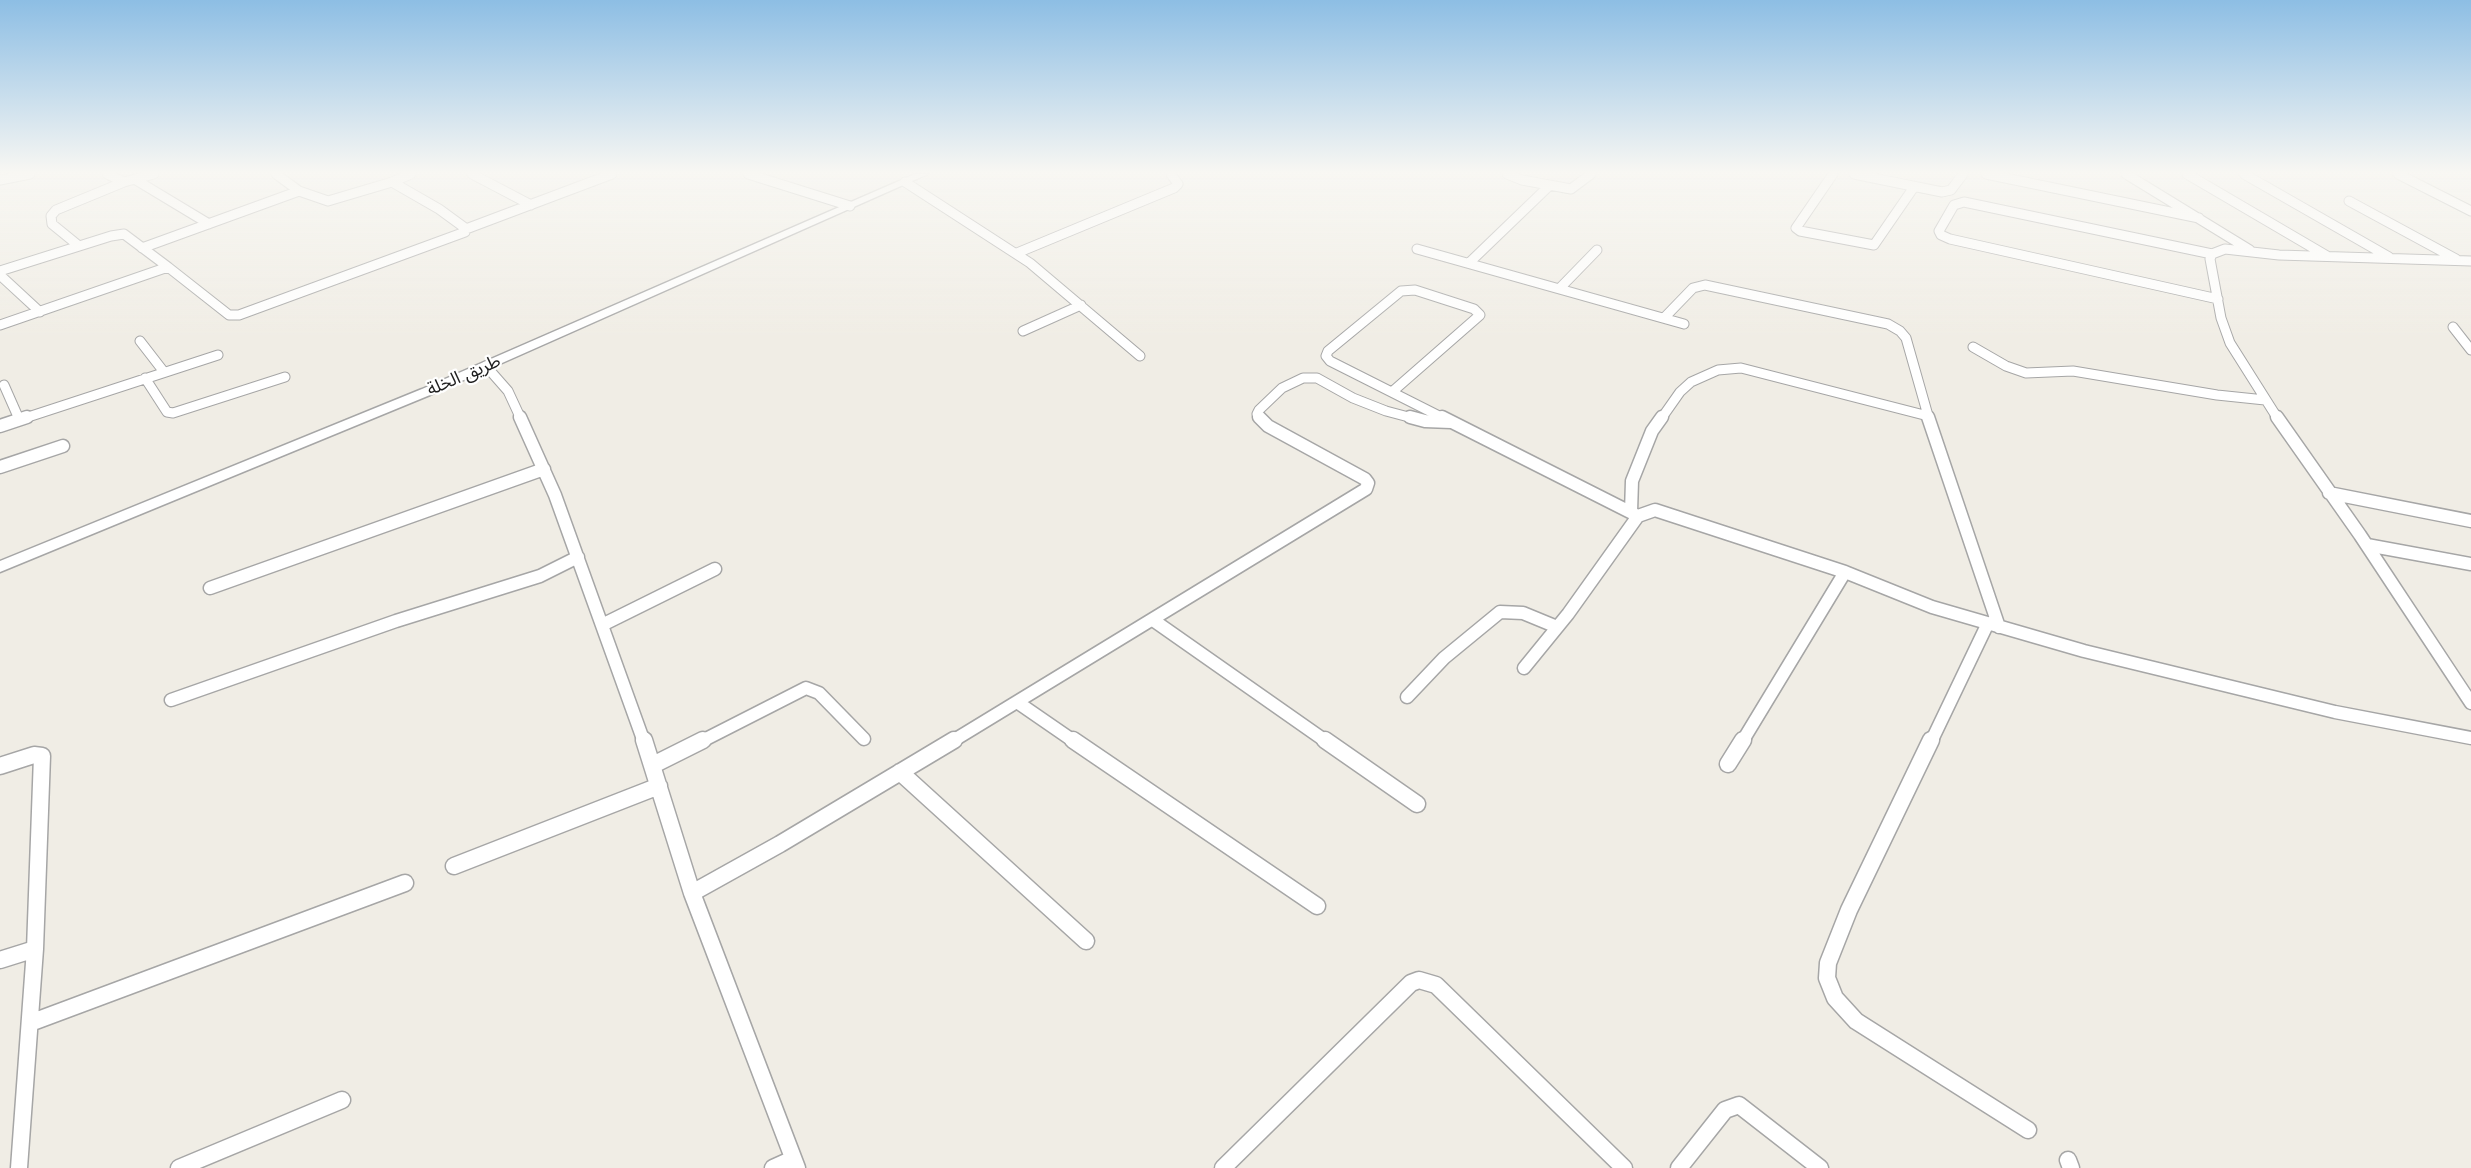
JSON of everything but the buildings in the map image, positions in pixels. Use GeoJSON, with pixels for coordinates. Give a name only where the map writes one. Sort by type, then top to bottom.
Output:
{"type":"FeatureCollection","features":[{"type":"Feature","properties":{"kind":"street"},"geometry":{"type":"LineString","coordinates":[[58,229],[79,246]]}},
{"type":"Feature","properties":{"kind":"street"},"geometry":{"type":"LineString","coordinates":[[142,248],[196,229]]}},
{"type":"Feature","properties":{"kind":"street"},"geometry":{"type":"LineString","coordinates":[[40,312],[0,273],[79,246],[124,234],[229,315],[238,315],[470,229]]}},
{"type":"Feature","properties":{"kind":"street","name":"طريق الخلة"},"geometry":{"type":"LineString","coordinates":[[0,567],[486,366],[799,229]]}},
{"type":"Feature","properties":{"kind":"street"},"geometry":{"type":"LineString","coordinates":[[979,229],[1017,253],[1140,356]]}},
{"type":"Feature","properties":{"kind":"street"},"geometry":{"type":"LineString","coordinates":[[1017,253],[1076,229]]}},
{"type":"Feature","properties":{"kind":"street"},"geometry":{"type":"LineString","coordinates":[[1469,263],[1505,229]]}},
{"type":"Feature","properties":{"kind":"street"},"geometry":{"type":"LineString","coordinates":[[1797,229],[1870,245],[1875,244],[1886,229]]}},
{"type":"Feature","properties":{"kind":"street"},"geometry":{"type":"LineString","coordinates":[[1940,229],[1941,235],[1950,239],[2218,299]]}},
{"type":"Feature","properties":{"kind":"street"},"geometry":{"type":"LineString","coordinates":[[2090,229],[2212,254],[2225,249],[2328,256],[2471,261]]}},
{"type":"Feature","properties":{"kind":"street"},"geometry":{"type":"LineString","coordinates":[[2216,229],[2254,252]]}},
{"type":"Feature","properties":{"kind":"street"},"geometry":{"type":"LineString","coordinates":[[2281,229],[2328,256]]}},
{"type":"Feature","properties":{"kind":"street"},"geometry":{"type":"LineString","coordinates":[[2339,229],[2391,258]]}},
{"type":"Feature","properties":{"kind":"street"},"geometry":{"type":"LineString","coordinates":[[2399,229],[2458,261]]}},
{"type":"Feature","properties":{"kind":"street"},"geometry":{"type":"LineString","coordinates":[[1417,249],[1684,324]]}},
{"type":"Feature","properties":{"kind":"street"},"geometry":{"type":"LineString","coordinates":[[1560,288],[1597,250]]}},
{"type":"Feature","properties":{"kind":"street"},"geometry":{"type":"LineString","coordinates":[[2212,254],[2210,267],[2221,318],[2230,344],[2265,400],[2328,493],[2367,545],[2471,703]]}},
{"type":"Feature","properties":{"kind":"street"},"geometry":{"type":"LineString","coordinates":[[0,325],[168,267]]}},
{"type":"Feature","properties":{"kind":"street"},"geometry":{"type":"LineString","coordinates":[[1664,318],[1693,288],[1705,285],[1718,286],[1888,324],[1900,331],[1906,338],[1993,625],[1849,910],[1828,963],[1827,978],[1835,998],[1856,1021],[2028,1130]]}},
{"type":"Feature","properties":{"kind":"street"},"geometry":{"type":"LineString","coordinates":[[1392,392],[1480,315],[1479,312],[1415,290],[1401,291],[1328,351],[1326,356],[1330,361],[1634,514],[1648,511],[1663,512],[1845,573],[1932,607],[1993,625],[2233,689],[2335,712],[2471,738]]}},
{"type":"Feature","properties":{"kind":"street"},"geometry":{"type":"LineString","coordinates":[[1023,331],[1081,305]]}},
{"type":"Feature","properties":{"kind":"street"},"geometry":{"type":"LineString","coordinates":[[2453,327],[2471,350]]}},
{"type":"Feature","properties":{"kind":"street"},"geometry":{"type":"LineString","coordinates":[[140,341],[164,372]]}},
{"type":"Feature","properties":{"kind":"street"},"geometry":{"type":"LineString","coordinates":[[1972,347],[2006,366],[2026,373],[2073,371],[2224,396],[2265,400]]}},
{"type":"Feature","properties":{"kind":"street"},"geometry":{"type":"LineString","coordinates":[[0,426],[218,355]]}},
{"type":"Feature","properties":{"kind":"street"},"geometry":{"type":"LineString","coordinates":[[486,366],[508,391],[544,469],[653,765],[692,893],[795,1163],[773,1168]]}},
{"type":"Feature","properties":{"kind":"street"},"geometry":{"type":"LineString","coordinates":[[1524,668],[1557,627],[1634,514],[1632,481],[1652,432],[1680,392],[1691,382],[1718,369],[1741,368],[1780,376],[1928,416]]}},
{"type":"Feature","properties":{"kind":"street"},"geometry":{"type":"LineString","coordinates":[[145,378],[166,412],[173,413],[285,377]]}},
{"type":"Feature","properties":{"kind":"street"},"geometry":{"type":"LineString","coordinates":[[692,893],[1017,702],[1368,486],[1365,480],[1268,426],[1260,419],[1257,414],[1259,410],[1282,388],[1303,378],[1317,378],[1353,398],[1386,411],[1414,419],[1451,422]]}},
{"type":"Feature","properties":{"kind":"street"},"geometry":{"type":"LineString","coordinates":[[4,385],[19,419]]}},
{"type":"Feature","properties":{"kind":"street"},"geometry":{"type":"LineString","coordinates":[[0,467],[63,446]]}},
{"type":"Feature","properties":{"kind":"street"},"geometry":{"type":"LineString","coordinates":[[210,588],[544,469]]}},
{"type":"Feature","properties":{"kind":"street"},"geometry":{"type":"LineString","coordinates":[[2328,493],[2471,521]]}},
{"type":"Feature","properties":{"kind":"street"},"geometry":{"type":"LineString","coordinates":[[2367,545],[2471,564]]}},
{"type":"Feature","properties":{"kind":"street"},"geometry":{"type":"LineString","coordinates":[[171,700],[396,621],[540,576],[578,557]]}},
{"type":"Feature","properties":{"kind":"street"},"geometry":{"type":"LineString","coordinates":[[602,625],[715,569]]}},
{"type":"Feature","properties":{"kind":"street"},"geometry":{"type":"LineString","coordinates":[[1728,764],[1845,573]]}},
{"type":"Feature","properties":{"kind":"street"},"geometry":{"type":"LineString","coordinates":[[1407,697],[1444,658],[1500,612],[1523,613],[1557,627]]}},
{"type":"Feature","properties":{"kind":"street"},"geometry":{"type":"LineString","coordinates":[[1153,620],[1417,804]]}},
{"type":"Feature","properties":{"kind":"street"},"geometry":{"type":"LineString","coordinates":[[653,765],[806,688],[819,693],[864,739]]}},
{"type":"Feature","properties":{"kind":"street"},"geometry":{"type":"LineString","coordinates":[[1017,702],[1317,906]]}},
{"type":"Feature","properties":{"kind":"street"},"geometry":{"type":"LineString","coordinates":[[0,766],[34,755],[42,756],[30,1023],[19,1168]]}},
{"type":"Feature","properties":{"kind":"street"},"geometry":{"type":"LineString","coordinates":[[900,772],[1086,941]]}},
{"type":"Feature","properties":{"kind":"street"},"geometry":{"type":"LineString","coordinates":[[454,866],[659,786]]}},
{"type":"Feature","properties":{"kind":"street"},"geometry":{"type":"LineString","coordinates":[[30,1023],[405,883]]}},
{"type":"Feature","properties":{"kind":"street"},"geometry":{"type":"LineString","coordinates":[[0,960],[34,949]]}},
{"type":"Feature","properties":{"kind":"street"},"geometry":{"type":"LineString","coordinates":[[1223,1168],[1411,984],[1419,980],[1436,984],[1624,1168]]}},
{"type":"Feature","properties":{"kind":"street"},"geometry":{"type":"LineString","coordinates":[[179,1168],[342,1100]]}},
{"type":"Feature","properties":{"kind":"street"},"geometry":{"type":"LineString","coordinates":[[1679,1168],[1725,1110],[1739,1105],[1820,1168]]}}]}
